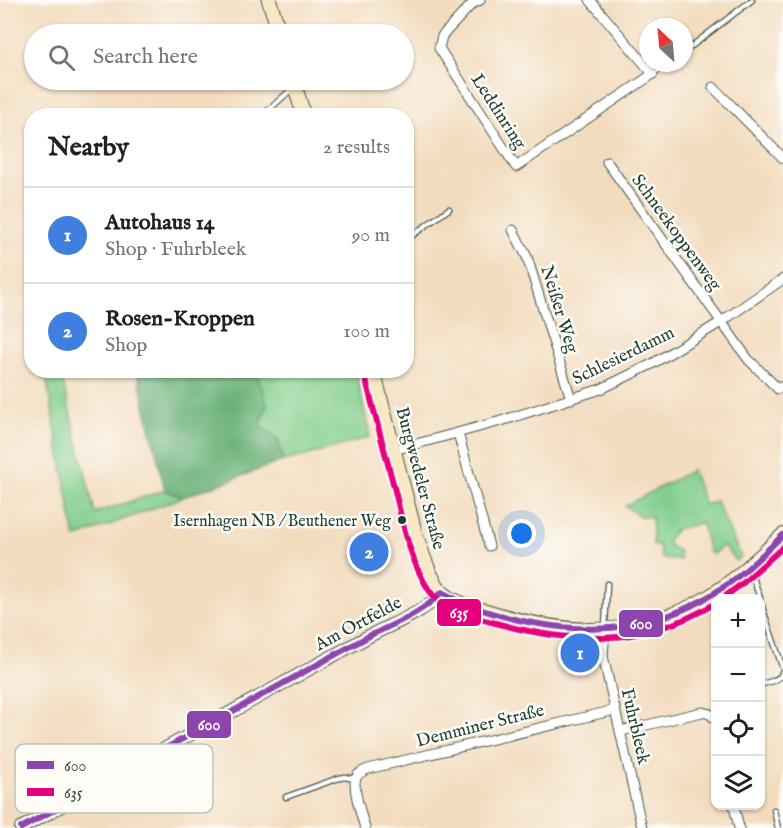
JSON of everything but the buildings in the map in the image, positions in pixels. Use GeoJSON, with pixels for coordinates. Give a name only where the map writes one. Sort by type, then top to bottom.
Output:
{"type":"FeatureCollection","features":[{"type":"Feature","properties":{"kind":"main road"},"geometry":{"type":"LineString","coordinates":[[269,0],[277,24]]}},
{"type":"Feature","properties":{"kind":"main road"},"geometry":{"type":"LineString","coordinates":[[296,90],[302,108]]}},
{"type":"Feature","properties":{"kind":"main road","name":"Burgwedeler Straße"},"geometry":{"type":"LineString","coordinates":[[375,378],[415,533],[422,555],[442,592]]}},
{"type":"Feature","properties":{"kind":"main road"},"geometry":{"type":"LineString","coordinates":[[442,592],[456,601],[510,618],[539,624],[573,629],[605,630],[643,624],[686,609],[726,586],[783,535]]}},
{"type":"Feature","properties":{"kind":"street"},"geometry":{"type":"LineString","coordinates":[[590,0],[653,74]]}},
{"type":"Feature","properties":{"kind":"street","name":"Leddinring"},"geometry":{"type":"LineString","coordinates":[[474,1],[442,36],[439,48],[516,167],[653,74]]}},
{"type":"Feature","properties":{"kind":"street"},"geometry":{"type":"LineString","coordinates":[[713,87],[783,158]]}},
{"type":"Feature","properties":{"kind":"street","name":"Schneekoppenweg"},"geometry":{"type":"LineString","coordinates":[[607,162],[748,359],[778,389],[783,386]]}},
{"type":"Feature","properties":{"kind":"street","name":"Neißer Weg"},"geometry":{"type":"LineString","coordinates":[[513,230],[526,257],[571,399]]}},
{"type":"Feature","properties":{"kind":"street","name":"Schlesierdamm"},"geometry":{"type":"LineString","coordinates":[[394,450],[601,389],[652,364],[721,322],[783,279]]}},
{"type":"Feature","properties":{"kind":"street"},"geometry":{"type":"LineString","coordinates":[[458,433],[489,546]]}},
{"type":"Feature","properties":{"kind":"street","name":"Am Ortfelde"},"geometry":{"type":"LineString","coordinates":[[173,744],[426,606],[442,592]]}},
{"type":"Feature","properties":{"kind":"street","name":"Fuhrbleek"},"geometry":{"type":"LineString","coordinates":[[605,630],[603,656],[642,828]]}},
{"type":"Feature","properties":{"kind":"street","name":"Demminer Straße"},"geometry":{"type":"LineString","coordinates":[[356,779],[360,773],[368,769],[615,710]]}},
{"type":"Feature","properties":{"kind":"street"},"geometry":{"type":"LineString","coordinates":[[621,731],[702,712],[711,714]]}},
{"type":"Feature","properties":{"kind":"street"},"geometry":{"type":"LineString","coordinates":[[356,779],[355,788],[365,828]]}},
{"type":"Feature","properties":{"kind":"street"},"geometry":{"type":"LineString","coordinates":[[735,810],[739,828]]}},
{"type":"Feature","properties":{"kind":"street","name":"Am Ortfelde"},"geometry":{"type":"LineString","coordinates":[[21,828],[48,813]]}},
{"type":"Feature","properties":{"kind":"lane"},"geometry":{"type":"LineString","coordinates":[[693,45],[752,0]]}},
{"type":"Feature","properties":{"kind":"lane"},"geometry":{"type":"LineString","coordinates":[[270,108],[287,90]]}},
{"type":"Feature","properties":{"kind":"lane"},"geometry":{"type":"LineString","coordinates":[[414,234],[449,209]]}},
{"type":"Feature","properties":{"kind":"lane"},"geometry":{"type":"LineString","coordinates":[[749,567],[758,594]]}},
{"type":"Feature","properties":{"kind":"lane"},"geometry":{"type":"LineString","coordinates":[[605,630],[607,584]]}},
{"type":"Feature","properties":{"kind":"lane"},"geometry":{"type":"LineString","coordinates":[[765,615],[783,669],[781,676],[765,683]]}},
{"type":"Feature","properties":{"kind":"lane","name":"Demminer Straße"},"geometry":{"type":"LineString","coordinates":[[286,797],[336,779],[344,777],[356,779]]}},
{"type":"Feature","properties":{"kind":"lane"},"geometry":{"type":"LineString","coordinates":[[774,810],[778,828]]}},
{"type":"Feature","properties":{"kind":"green space"},"geometry":{"type":"Polygon","coordinates":[[[46,378],[62,378],[95,513],[165,490],[183,497],[75,538],[46,378]]]}},
{"type":"Feature","properties":{"kind":"green space"},"geometry":{"type":"Polygon","coordinates":[[[139,378],[258,378],[267,405],[260,426],[278,439],[283,461],[183,497],[165,490],[139,378]]]}},
{"type":"Feature","properties":{"kind":"green space"},"geometry":{"type":"Polygon","coordinates":[[[258,378],[357,378],[370,437],[283,461],[278,439],[260,426],[267,405],[258,378]]]}},
{"type":"Feature","properties":{"kind":"green space"},"geometry":{"type":"Polygon","coordinates":[[[692,470],[705,505],[716,501],[741,557],[736,561],[723,546],[713,554],[709,553],[702,523],[676,529],[668,539],[669,546],[679,551],[680,560],[661,558],[659,545],[653,545],[652,517],[640,516],[625,506],[692,470]]]}},
{"type":"Feature","properties":{"kind":"transit line","name":"635"},"geometry":{"type":"LineString","coordinates":[[366,378],[412,555],[429,590],[434,597],[448,607],[518,629],[576,638],[604,638],[632,635],[660,628],[688,618],[711,606]]}},
{"type":"Feature","properties":{"kind":"transit line","name":"600"},"geometry":{"type":"LineString","coordinates":[[173,744],[408,617],[426,606],[442,592],[486,611],[533,623],[584,629],[633,625],[656,620],[702,600],[740,575],[783,535]]}},
{"type":"Feature","properties":{"kind":"transit line","name":"635"},"geometry":{"type":"LineString","coordinates":[[728,594],[783,547]]}},
{"type":"Feature","properties":{"kind":"transit line","name":"600"},"geometry":{"type":"LineString","coordinates":[[21,828],[48,813]]}},
{"type":"Feature","properties":{"kind":"place","name":"Isernhagen NB / Beuthener Weg"},"geometry":{"type":"Point","coordinates":[402,520]}},
{"type":"Feature","properties":{"kind":"place","name":"Rosen-Kroppen"},"geometry":{"type":"Point","coordinates":[369,552]}},
{"type":"Feature","properties":{"kind":"place","name":"Autohaus 14"},"geometry":{"type":"Point","coordinates":[580,653]}}]}
